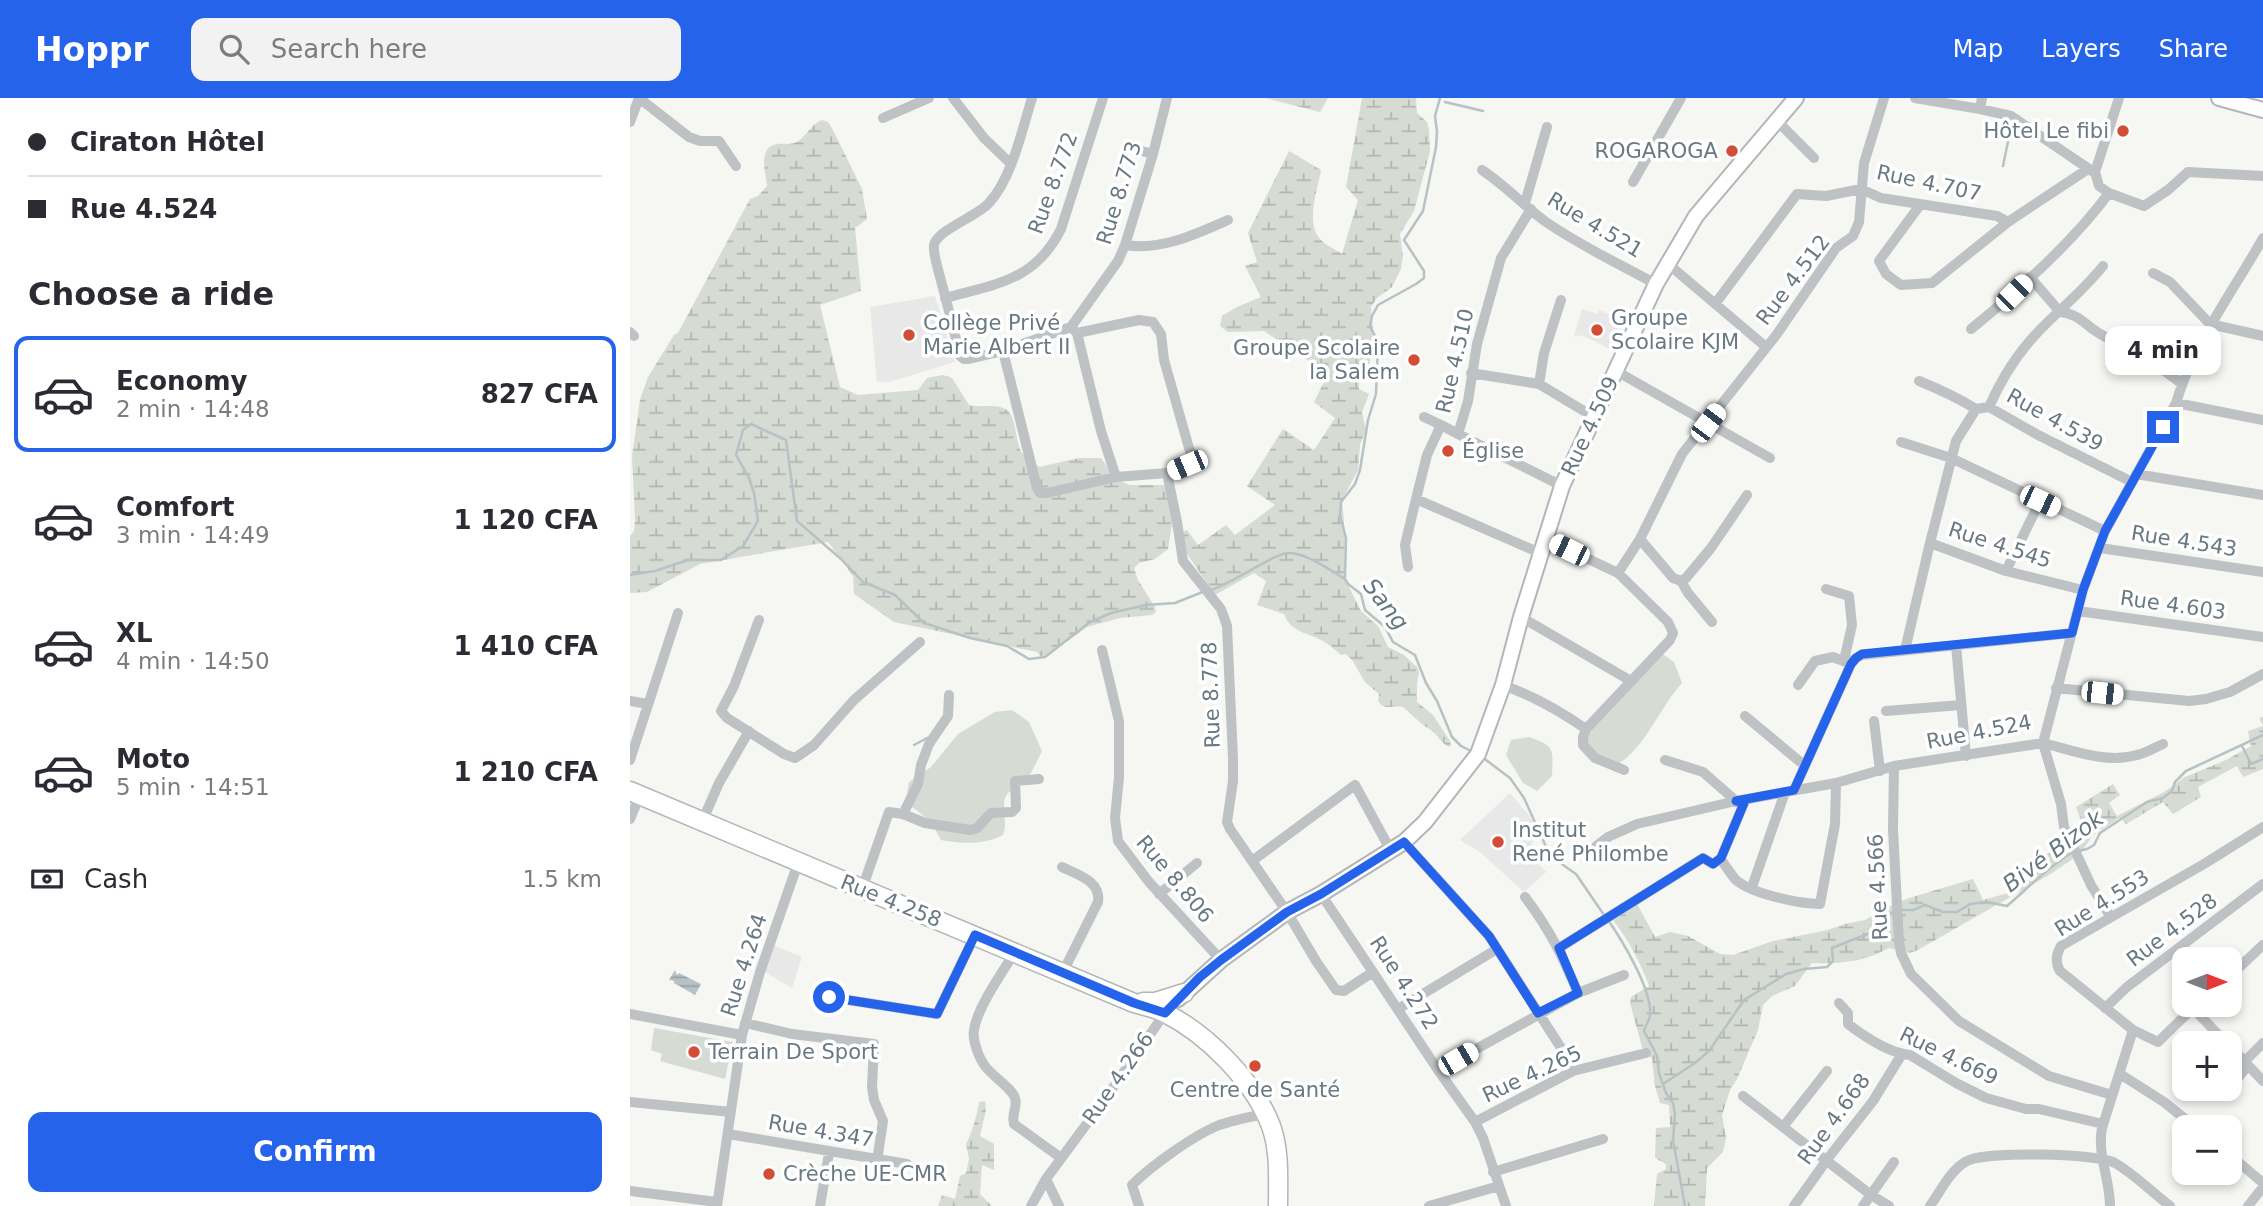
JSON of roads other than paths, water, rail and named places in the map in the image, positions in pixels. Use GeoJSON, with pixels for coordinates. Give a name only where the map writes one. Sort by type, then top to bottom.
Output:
{"type":"FeatureCollection","features":[{"type":"Feature","properties":{"kind":"highway","name":"Rue 4.258"},"geometry":{"type":"LineString","coordinates":[[635,793],[1134,1003],[1165,1013],[1191,1030],[1228,1062],[1265,1114],[1275,1143],[1278,1163],[1278,1206]]}},
{"type":"Feature","properties":{"kind":"highway"},"geometry":{"type":"LineString","coordinates":[[1134,1003],[1155,1002],[1184,993]]}},
{"type":"Feature","properties":{"kind":"highway"},"geometry":{"type":"LineString","coordinates":[[1184,993],[1179,1011],[1191,1030]]}},
{"type":"Feature","properties":{"kind":"street"},"geometry":{"type":"LineString","coordinates":[[630,122],[639,98],[689,137],[700,141],[719,141],[736,166]]}},
{"type":"Feature","properties":{"kind":"street"},"geometry":{"type":"LineString","coordinates":[[883,118],[929,98]]}},
{"type":"Feature","properties":{"kind":"street"},"geometry":{"type":"LineString","coordinates":[[953,98],[984,138],[1010,163]]}},
{"type":"Feature","properties":{"kind":"street"},"geometry":{"type":"LineString","coordinates":[[1003,351],[1040,493],[1116,477],[1167,473],[1187,465],[1191,455],[1164,360],[1161,334],[1153,322],[1139,320],[1074,330],[969,359],[960,356],[934,246],[942,233],[988,205],[999,190],[1032,98]]}},
{"type":"Feature","properties":{"kind":"street","name":"Rue 8.772"},"geometry":{"type":"LineString","coordinates":[[945,298],[1016,277],[1035,265],[1052,247],[1061,229],[1103,98]]}},
{"type":"Feature","properties":{"kind":"street","name":"Rue 8.773"},"geometry":{"type":"LineString","coordinates":[[1074,330],[1118,261],[1125,245],[1167,98]]}},
{"type":"Feature","properties":{"kind":"street"},"geometry":{"type":"LineString","coordinates":[[1633,182],[1681,98]]}},
{"type":"Feature","properties":{"kind":"street","name":"Rue 4.509"},"geometry":{"type":"LineString","coordinates":[[1478,754],[1503,685],[1544,538],[1562,486],[1667,263],[1696,216],[1796,98]]}},
{"type":"Feature","properties":{"kind":"street","name":"Rue 4.512"},"geometry":{"type":"LineString","coordinates":[[1618,573],[1640,539],[1682,454],[1766,347],[1836,248],[1853,236],[1859,222],[1864,163],[1884,98]]}},
{"type":"Feature","properties":{"kind":"street"},"geometry":{"type":"LineString","coordinates":[[1914,98],[1981,103],[2011,116],[2091,170],[2099,186],[2109,193],[2144,206],[2188,172],[2263,176]]}},
{"type":"Feature","properties":{"kind":"street"},"geometry":{"type":"LineString","coordinates":[[1920,205],[1879,261],[1886,274],[1901,285],[1933,283],[2008,222],[2091,170],[2119,98]]}},
{"type":"Feature","properties":{"kind":"street"},"geometry":{"type":"LineString","coordinates":[[2219,98],[2263,110]]}},
{"type":"Feature","properties":{"kind":"street"},"geometry":{"type":"LineString","coordinates":[[1776,120],[1814,159]]}},
{"type":"Feature","properties":{"kind":"street","name":"Rue 4.510"},"geometry":{"type":"LineString","coordinates":[[1408,567],[1405,545],[1427,455],[1441,425],[1458,434],[1468,401],[1477,344],[1501,258],[1528,206],[1547,127]]}},
{"type":"Feature","properties":{"kind":"street"},"geometry":{"type":"LineString","coordinates":[[1129,148],[1153,154]]}},
{"type":"Feature","properties":{"kind":"street","name":"Rue 4.521"},"geometry":{"type":"LineString","coordinates":[[1482,170],[1561,231],[1657,284]]}},
{"type":"Feature","properties":{"kind":"street","name":"Rue 4.707"},"geometry":{"type":"LineString","coordinates":[[1716,304],[1794,196],[1826,196],[1861,189],[1881,198],[1997,216],[2008,222]]}},
{"type":"Feature","properties":{"kind":"street"},"geometry":{"type":"LineString","coordinates":[[1971,329],[2090,219],[2109,193]]}},
{"type":"Feature","properties":{"kind":"street"},"geometry":{"type":"LineString","coordinates":[[1125,245],[1142,247],[1163,244],[1228,220]]}},
{"type":"Feature","properties":{"kind":"street","name":"Rue 4.524"},"geometry":{"type":"LineString","coordinates":[[1594,848],[1608,837],[1632,825],[1736,801],[1836,783],[1894,766],[2043,743],[2083,590],[2105,531],[2176,403],[2210,324],[2259,252],[2263,238]]}},
{"type":"Feature","properties":{"kind":"street"},"geometry":{"type":"LineString","coordinates":[[1667,263],[1766,347]]}},
{"type":"Feature","properties":{"kind":"street"},"geometry":{"type":"LineString","coordinates":[[2060,312],[2103,266]]}},
{"type":"Feature","properties":{"kind":"street"},"geometry":{"type":"LineString","coordinates":[[2153,273],[2170,282],[2210,324],[2263,336]]}},
{"type":"Feature","properties":{"kind":"street"},"geometry":{"type":"LineString","coordinates":[[2029,277],[2060,312],[2067,312],[2081,319],[2100,334],[2147,359],[2182,384]]}},
{"type":"Feature","properties":{"kind":"street"},"geometry":{"type":"LineString","coordinates":[[1539,384],[1544,353],[1561,300]]}},
{"type":"Feature","properties":{"kind":"street","name":"Rue 4.539"},"geometry":{"type":"LineString","coordinates":[[2060,312],[2037,333],[2014,361],[1989,407],[2038,435],[2134,478],[2263,495]]}},
{"type":"Feature","properties":{"kind":"street"},"geometry":{"type":"LineString","coordinates":[[1074,330],[1116,477]]}},
{"type":"Feature","properties":{"kind":"street"},"geometry":{"type":"LineString","coordinates":[[1616,371],[1770,458]]}},
{"type":"Feature","properties":{"kind":"street"},"geometry":{"type":"LineString","coordinates":[[1471,373],[1539,384],[1594,417]]}},
{"type":"Feature","properties":{"kind":"street"},"geometry":{"type":"LineString","coordinates":[[1919,381],[1945,391],[1959,402],[1976,409],[1989,407]]}},
{"type":"Feature","properties":{"kind":"street"},"geometry":{"type":"LineString","coordinates":[[2176,403],[2263,420]]}},
{"type":"Feature","properties":{"kind":"street"},"geometry":{"type":"LineString","coordinates":[[1930,543],[1956,440],[1976,409]]}},
{"type":"Feature","properties":{"kind":"street"},"geometry":{"type":"LineString","coordinates":[[1424,417],[1441,425]]}},
{"type":"Feature","properties":{"kind":"street"},"geometry":{"type":"LineString","coordinates":[[1458,434],[1562,486]]}},
{"type":"Feature","properties":{"kind":"street"},"geometry":{"type":"LineString","coordinates":[[1902,442],[1951,458],[2105,531]]}},
{"type":"Feature","properties":{"kind":"street","name":"Rue 8.778"},"geometry":{"type":"LineString","coordinates":[[1167,473],[1183,561],[1221,609],[1228,631],[1233,781],[1227,822],[1336,990],[1344,991],[1373,972]]}},
{"type":"Feature","properties":{"kind":"street"},"geometry":{"type":"LineString","coordinates":[[1681,581],[1711,548],[1747,495]]}},
{"type":"Feature","properties":{"kind":"street"},"geometry":{"type":"LineString","coordinates":[[1416,499],[1540,553]]}},
{"type":"Feature","properties":{"kind":"street"},"geometry":{"type":"LineString","coordinates":[[2006,571],[2040,501]]}},
{"type":"Feature","properties":{"kind":"street"},"geometry":{"type":"LineString","coordinates":[[1544,538],[1618,573],[1668,622],[1673,633],[1671,640],[1586,729],[1583,737],[1583,745],[1595,758],[1624,770]]}},
{"type":"Feature","properties":{"kind":"street"},"geometry":{"type":"LineString","coordinates":[[1640,539],[1674,578],[1681,581],[1712,622]]}},
{"type":"Feature","properties":{"kind":"street","name":"Rue 4.545"},"geometry":{"type":"LineString","coordinates":[[1905,650],[1930,543],[2006,571],[2083,590]]}},
{"type":"Feature","properties":{"kind":"street","name":"Rue 4.543"},"geometry":{"type":"LineString","coordinates":[[2099,548],[2263,572]]}},
{"type":"Feature","properties":{"kind":"street"},"geometry":{"type":"LineString","coordinates":[[1826,589],[1849,596],[1852,625],[1845,656],[1851,664]]}},
{"type":"Feature","properties":{"kind":"street","name":"Rue 4.603"},"geometry":{"type":"LineString","coordinates":[[2078,611],[2263,637]]}},
{"type":"Feature","properties":{"kind":"street"},"geometry":{"type":"LineString","coordinates":[[630,760],[678,613]]}},
{"type":"Feature","properties":{"kind":"street"},"geometry":{"type":"LineString","coordinates":[[1521,617],[1631,681]]}},
{"type":"Feature","properties":{"kind":"street"},"geometry":{"type":"LineString","coordinates":[[759,620],[734,686],[721,711],[727,718],[784,754],[795,758],[814,745],[854,700],[920,642]]}},
{"type":"Feature","properties":{"kind":"street"},"geometry":{"type":"LineString","coordinates":[[1752,887],[1790,791],[1856,658],[1862,654],[2072,633]]}},
{"type":"Feature","properties":{"kind":"street"},"geometry":{"type":"LineString","coordinates":[[1956,645],[1966,756]]}},
{"type":"Feature","properties":{"kind":"street","name":"Rue 8.806"},"geometry":{"type":"LineString","coordinates":[[1101,650],[1119,721],[1120,748],[1115,818],[1118,841],[1159,894],[1221,960]]}},
{"type":"Feature","properties":{"kind":"street"},"geometry":{"type":"LineString","coordinates":[[1798,684],[1815,661],[1833,657],[1851,664]]}},
{"type":"Feature","properties":{"kind":"street"},"geometry":{"type":"LineString","coordinates":[[2056,688],[2189,701],[2230,692],[2263,674]]}},
{"type":"Feature","properties":{"kind":"street"},"geometry":{"type":"LineString","coordinates":[[1503,685],[1563,713],[1586,729]]}},
{"type":"Feature","properties":{"kind":"street"},"geometry":{"type":"LineString","coordinates":[[903,814],[918,784],[921,765],[929,744],[948,716],[949,695]]}},
{"type":"Feature","properties":{"kind":"street"},"geometry":{"type":"LineString","coordinates":[[630,701],[648,704]]}},
{"type":"Feature","properties":{"kind":"street"},"geometry":{"type":"LineString","coordinates":[[1885,711],[1961,705]]}},
{"type":"Feature","properties":{"kind":"street"},"geometry":{"type":"LineString","coordinates":[[1745,716],[1804,765]]}},
{"type":"Feature","properties":{"kind":"street"},"geometry":{"type":"LineString","coordinates":[[1874,721],[1880,771]]}},
{"type":"Feature","properties":{"kind":"street"},"geometry":{"type":"LineString","coordinates":[[702,822],[719,783],[749,731]]}},
{"type":"Feature","properties":{"kind":"street"},"geometry":{"type":"LineString","coordinates":[[2043,743],[2100,757],[2119,758],[2136,755],[2163,744]]}},
{"type":"Feature","properties":{"kind":"street"},"geometry":{"type":"LineString","coordinates":[[2043,743],[2061,804],[2064,827],[2091,885],[2110,916]]}},
{"type":"Feature","properties":{"kind":"street","name":"Rue 4.266"},"geometry":{"type":"LineString","coordinates":[[1031,1206],[1046,1179],[1165,1013],[1184,993],[1221,960],[1287,912],[1404,842],[1425,822],[1478,754]]}},
{"type":"Feature","properties":{"kind":"street"},"geometry":{"type":"LineString","coordinates":[[1559,948],[1703,858],[1713,864],[1721,858],[1744,803],[1736,801],[1703,772],[1665,760]]}},
{"type":"Feature","properties":{"kind":"street","name":"Rue 4.566"},"geometry":{"type":"LineString","coordinates":[[1894,766],[1893,830],[1899,942],[1911,974],[1959,1021],[2034,1068],[2060,1081],[2112,1095]]}},
{"type":"Feature","properties":{"kind":"street"},"geometry":{"type":"LineString","coordinates":[[862,889],[889,812],[903,814],[925,823],[970,830],[977,828],[991,813],[1012,811],[1016,808],[1015,781],[1039,779]]}},
{"type":"Feature","properties":{"kind":"street"},"geometry":{"type":"LineString","coordinates":[[1721,858],[1735,880],[1782,900],[1820,904],[1835,824],[1836,783]]}},
{"type":"Feature","properties":{"kind":"street"},"geometry":{"type":"LineString","coordinates":[[1252,860],[1355,785],[1391,851]]}},
{"type":"Feature","properties":{"kind":"street"},"geometry":{"type":"LineString","coordinates":[[630,819],[635,793]]}},
{"type":"Feature","properties":{"kind":"street","name":"Rue 4.553"},"geometry":{"type":"LineString","coordinates":[[2133,1030],[2060,971],[2056,964],[2061,946],[2263,827]]}},
{"type":"Feature","properties":{"kind":"street"},"geometry":{"type":"LineString","coordinates":[[1404,842],[1497,948],[1572,1065],[1573,1071]]}},
{"type":"Feature","properties":{"kind":"street","name":"Rue 4.264"},"geometry":{"type":"LineString","coordinates":[[717,1204],[742,1035],[760,972],[798,863]]}},
{"type":"Feature","properties":{"kind":"street"},"geometry":{"type":"LineString","coordinates":[[1159,894],[1197,863]]}},
{"type":"Feature","properties":{"kind":"street"},"geometry":{"type":"LineString","coordinates":[[1062,867],[1095,886],[1099,895],[1063,972]]}},
{"type":"Feature","properties":{"kind":"street","name":"Rue 4.528"},"geometry":{"type":"LineString","coordinates":[[2105,1008],[2127,988],[2263,884]]}},
{"type":"Feature","properties":{"kind":"street","name":"Rue 4.272"},"geometry":{"type":"LineString","coordinates":[[1321,894],[1475,1122],[1506,1206]]}},
{"type":"Feature","properties":{"kind":"street"},"geometry":{"type":"LineString","coordinates":[[1525,897],[1559,948],[1578,993]]}},
{"type":"Feature","properties":{"kind":"street"},"geometry":{"type":"LineString","coordinates":[[829,997],[937,1014],[975,935]]}},
{"type":"Feature","properties":{"kind":"street"},"geometry":{"type":"LineString","coordinates":[[2242,964],[2263,945]]}},
{"type":"Feature","properties":{"kind":"street"},"geometry":{"type":"LineString","coordinates":[[1398,1009],[1497,948]]}},
{"type":"Feature","properties":{"kind":"street"},"geometry":{"type":"LineString","coordinates":[[1015,952],[993,986],[974,1028],[974,1035],[983,1063],[1014,1096],[1014,1124],[1061,1158]]}},
{"type":"Feature","properties":{"kind":"street"},"geometry":{"type":"LineString","coordinates":[[1438,1070],[1538,1013],[1578,993],[1624,975]]}},
{"type":"Feature","properties":{"kind":"street","name":"Rue 4.669"},"geometry":{"type":"LineString","coordinates":[[1839,1003],[1848,1013],[1848,1024],[1874,1042],[1910,1055],[1986,1098],[2103,1124]]}},
{"type":"Feature","properties":{"kind":"street"},"geometry":{"type":"LineString","coordinates":[[630,1014],[742,1035]]}},
{"type":"Feature","properties":{"kind":"street"},"geometry":{"type":"LineString","coordinates":[[2110,1206],[2110,1188],[2101,1159],[2100,1140],[2112,1095],[2122,1075],[2133,1030],[2158,1042],[2184,1017]]}},
{"type":"Feature","properties":{"kind":"street"},"geometry":{"type":"LineString","coordinates":[[2204,1017],[2216,1031]]}},
{"type":"Feature","properties":{"kind":"street"},"geometry":{"type":"LineString","coordinates":[[745,1023],[792,1034],[874,1044],[872,1087],[883,1121],[877,1160]]}},
{"type":"Feature","properties":{"kind":"street"},"geometry":{"type":"LineString","coordinates":[[2244,1062],[2263,1043]]}},
{"type":"Feature","properties":{"kind":"street","name":"Rue 4.265"},"geometry":{"type":"LineString","coordinates":[[1475,1122],[1573,1071],[1646,1053]]}},
{"type":"Feature","properties":{"kind":"street","name":"Rue 4.668"},"geometry":{"type":"LineString","coordinates":[[1794,1206],[1874,1101],[1902,1054]]}},
{"type":"Feature","properties":{"kind":"street"},"geometry":{"type":"LineString","coordinates":[[2244,1062],[2263,1081]]}},
{"type":"Feature","properties":{"kind":"street"},"geometry":{"type":"LineString","coordinates":[[2242,1074],[2246,1068],[2244,1062]]}},
{"type":"Feature","properties":{"kind":"street"},"geometry":{"type":"LineString","coordinates":[[1783,1127],[1827,1071]]}},
{"type":"Feature","properties":{"kind":"street"},"geometry":{"type":"LineString","coordinates":[[2122,1075],[2180,1115]]}},
{"type":"Feature","properties":{"kind":"street"},"geometry":{"type":"LineString","coordinates":[[1743,1096],[1889,1206]]}},
{"type":"Feature","properties":{"kind":"street"},"geometry":{"type":"LineString","coordinates":[[630,1102],[731,1112]]}},
{"type":"Feature","properties":{"kind":"street"},"geometry":{"type":"LineString","coordinates":[[1139,1206],[1132,1185],[1196,1137],[1218,1126],[1265,1114]]}},
{"type":"Feature","properties":{"kind":"street","name":"Rue 4.347"},"geometry":{"type":"LineString","coordinates":[[728,1134],[907,1164]]}},
{"type":"Feature","properties":{"kind":"street"},"geometry":{"type":"LineString","coordinates":[[1493,1172],[1603,1139]]}},
{"type":"Feature","properties":{"kind":"street"},"geometry":{"type":"LineString","coordinates":[[820,1206],[829,1153]]}},
{"type":"Feature","properties":{"kind":"street"},"geometry":{"type":"LineString","coordinates":[[1930,1206],[1964,1162],[1972,1158],[2017,1155],[2082,1155],[2115,1163],[2170,1206]]}},
{"type":"Feature","properties":{"kind":"street"},"geometry":{"type":"LineString","coordinates":[[1863,1206],[1894,1163]]}},
{"type":"Feature","properties":{"kind":"street"},"geometry":{"type":"LineString","coordinates":[[2242,1166],[2263,1185],[2248,1206]]}},
{"type":"Feature","properties":{"kind":"street"},"geometry":{"type":"LineString","coordinates":[[1046,1179],[1059,1206]]}},
{"type":"Feature","properties":{"kind":"street"},"geometry":{"type":"LineString","coordinates":[[1429,1206],[1499,1186]]}},
{"type":"Feature","properties":{"kind":"street"},"geometry":{"type":"LineString","coordinates":[[630,1191],[717,1204]]}},
{"type":"Feature","properties":{"kind":"waterway","name":"Sang"},"geometry":{"type":"LineString","coordinates":[[1345,577],[1346,538],[1340,515],[1341,502],[1355,484],[1360,470],[1368,420],[1376,394],[1378,342],[1370,326],[1378,305],[1424,278],[1424,271],[1404,240],[1423,211],[1436,147],[1435,116],[1440,98]]}},
{"type":"Feature","properties":{"kind":"waterway"},"geometry":{"type":"LineString","coordinates":[[1445,102],[1483,111]]}},
{"type":"Feature","properties":{"kind":"waterway"},"geometry":{"type":"LineString","coordinates":[[2003,166],[2011,127]]}},
{"type":"Feature","properties":{"kind":"waterway"},"geometry":{"type":"LineString","coordinates":[[630,575],[655,571],[688,560],[721,560],[743,546],[758,521],[754,493],[736,455],[743,430],[751,424],[786,440],[797,521],[863,582],[895,595],[924,623],[970,638],[1007,646],[1029,659],[1045,657],[1090,622],[1111,613],[1146,605],[1175,603],[1205,591]]}},
{"type":"Feature","properties":{"kind":"waterway","name":"Sang"},"geometry":{"type":"LineString","coordinates":[[1211,590],[1275,557],[1290,553],[1312,559],[1345,579],[1361,594],[1365,610],[1385,627],[1393,642],[1415,655],[1452,737],[1473,752]]}},
{"type":"Feature","properties":{"kind":"waterway","name":"Bivé Bizok"},"geometry":{"type":"LineString","coordinates":[[2079,851],[2094,845],[2100,833],[2147,802],[2163,798],[2172,791],[2175,782],[2186,771],[2263,735]]}},
{"type":"Feature","properties":{"kind":"waterway"},"geometry":{"type":"LineString","coordinates":[[914,745],[927,738]]}},
{"type":"Feature","properties":{"kind":"waterway"},"geometry":{"type":"LineString","coordinates":[[2242,746],[2251,764],[2263,759]]}},
{"type":"Feature","properties":{"kind":"waterway","name":"Sang"},"geometry":{"type":"LineString","coordinates":[[1482,757],[1510,778],[1524,798],[1553,858],[1576,874],[1604,915]]}},
{"type":"Feature","properties":{"kind":"waterway","name":"Bivé Bizok"},"geometry":{"type":"LineString","coordinates":[[1901,910],[1913,910],[1925,905],[1943,912],[1957,912],[1970,904],[1987,902],[2007,906],[2047,870],[2073,852]]}},
{"type":"Feature","properties":{"kind":"waterway","name":"Bivé Bizok"},"geometry":{"type":"LineString","coordinates":[[1663,1084],[1709,1051],[1744,1000],[1786,974],[1827,967],[1833,961],[1832,948],[1880,929],[1883,918],[1894,911]]}},
{"type":"Feature","properties":{"kind":"waterway","name":"Sang"},"geometry":{"type":"LineString","coordinates":[[1608,920],[1647,993],[1650,1016],[1644,1031],[1657,1056],[1666,1093],[1673,1103],[1673,1140],[1685,1206]]}},
{"type":"Feature","properties":{"kind":"place","name":"Hôtel Le fibi"},"geometry":{"type":"Point","coordinates":[2123,131]}},
{"type":"Feature","properties":{"kind":"place","name":"ROGAROGA"},"geometry":{"type":"Point","coordinates":[1732,151]}},
{"type":"Feature","properties":{"kind":"place","name":"Groupe Scolaire KJM"},"geometry":{"type":"Point","coordinates":[1597,330]}},
{"type":"Feature","properties":{"kind":"place","name":"Collège Privé Marie Albert II"},"geometry":{"type":"Point","coordinates":[909,335]}},
{"type":"Feature","properties":{"kind":"place","name":"Groupe Scolaire la Salem"},"geometry":{"type":"Point","coordinates":[1414,360]}},
{"type":"Feature","properties":{"kind":"place","name":"Église"},"geometry":{"type":"Point","coordinates":[1448,451]}},
{"type":"Feature","properties":{"kind":"place","name":"Institut René Philombe"},"geometry":{"type":"Point","coordinates":[1498,842]}},
{"type":"Feature","properties":{"kind":"place","name":"Terrain De Sport"},"geometry":{"type":"Point","coordinates":[694,1052]}},
{"type":"Feature","properties":{"kind":"place","name":"Centre de Santé"},"geometry":{"type":"Point","coordinates":[1255,1066]}},
{"type":"Feature","properties":{"kind":"place","name":"Crèche UE-CMR"},"geometry":{"type":"Point","coordinates":[769,1174]}}]}
